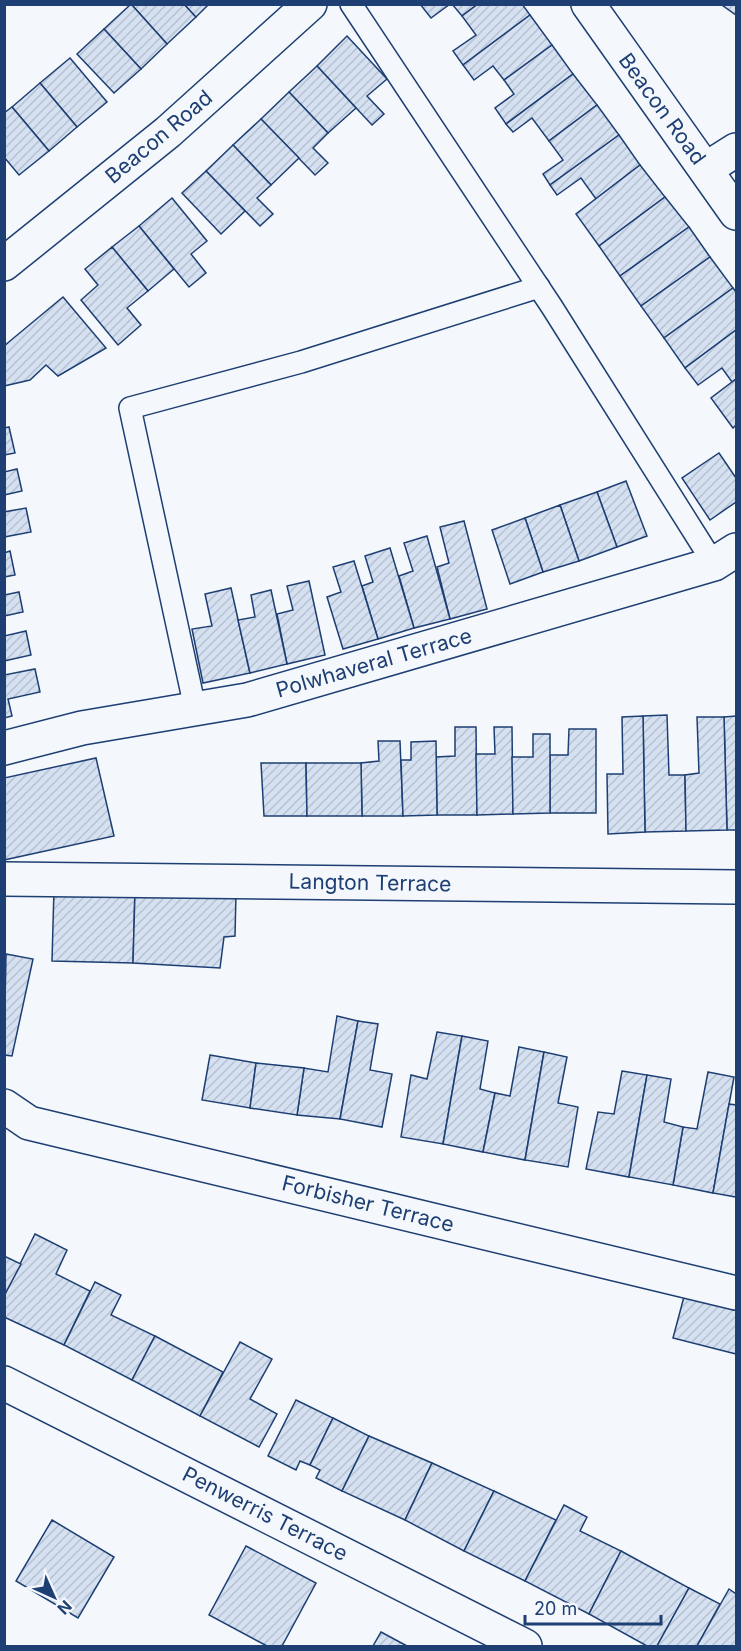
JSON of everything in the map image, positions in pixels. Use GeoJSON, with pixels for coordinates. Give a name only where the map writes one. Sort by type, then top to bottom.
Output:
{"type":"FeatureCollection","features":[{"type":"Feature","properties":{"kind":"street","name":"Beacon Road"},"geometry":{"type":"LineString","coordinates":[[4,264],[168,132],[310,4]]}},
{"type":"Feature","properties":{"kind":"street","name":"Beacon Road"},"geometry":{"type":"LineString","coordinates":[[588,4],[736,213]]}},
{"type":"Feature","properties":{"kind":"street"},"geometry":{"type":"LineString","coordinates":[[706,169],[736,150]]}},
{"type":"Feature","properties":{"kind":"street","name":"Polwhaveral Terrace"},"geometry":{"type":"LineString","coordinates":[[4,748],[82,728],[247,700],[725,557]]}},
{"type":"Feature","properties":{"kind":"street","name":"Langton Terrace"},"geometry":{"type":"LineString","coordinates":[[4,879],[736,887]]}},
{"type":"Feature","properties":{"kind":"street","name":"Forbisher Terrace"},"geometry":{"type":"LineString","coordinates":[[4,1106],[29,1123],[736,1293]]}},
{"type":"Feature","properties":{"kind":"street","name":"Penwerris Terrace"},"geometry":{"type":"LineString","coordinates":[[4,1383],[525,1647]]}},
{"type":"Feature","properties":{"kind":"lane"},"geometry":{"type":"LineString","coordinates":[[351,4],[538,287],[725,557]]}},
{"type":"Feature","properties":{"kind":"lane"},"geometry":{"type":"LineString","coordinates":[[195,708],[130,408],[301,362],[538,287]]}},
{"type":"Feature","properties":{"kind":"building"},"geometry":{"type":"Polygon","coordinates":[[[131,4],[184,4],[196,17],[167,44],[131,4]]]}},
{"type":"Feature","properties":{"kind":"building"},"geometry":{"type":"Polygon","coordinates":[[[131,4],[167,44],[141,69],[104,29],[131,4]]]}},
{"type":"Feature","properties":{"kind":"building"},"geometry":{"type":"Polygon","coordinates":[[[184,4],[209,4],[196,17],[184,4]]]}},
{"type":"Feature","properties":{"kind":"building"},"geometry":{"type":"Polygon","coordinates":[[[420,4],[450,4],[431,18],[420,4]]]}},
{"type":"Feature","properties":{"kind":"building"},"geometry":{"type":"Polygon","coordinates":[[[452,4],[478,4],[462,16],[452,4]]]}},
{"type":"Feature","properties":{"kind":"building"},"geometry":{"type":"Polygon","coordinates":[[[478,4],[522,4],[530,15],[463,65],[453,51],[476,35],[462,16],[478,4]]]}},
{"type":"Feature","properties":{"kind":"building"},"geometry":{"type":"Polygon","coordinates":[[[722,4],[736,4],[736,15],[722,5],[722,4]]]}},
{"type":"Feature","properties":{"kind":"building"},"geometry":{"type":"Polygon","coordinates":[[[530,15],[552,45],[504,80],[493,66],[474,80],[463,65],[530,15]]]}},
{"type":"Feature","properties":{"kind":"building"},"geometry":{"type":"Polygon","coordinates":[[[104,29],[141,69],[114,93],[77,54],[104,29]]]}},
{"type":"Feature","properties":{"kind":"building"},"geometry":{"type":"Polygon","coordinates":[[[347,36],[387,79],[367,96],[384,114],[372,125],[317,66],[347,36]]]}},
{"type":"Feature","properties":{"kind":"building"},"geometry":{"type":"Polygon","coordinates":[[[552,45],[573,74],[506,124],[495,108],[514,94],[504,80],[552,45]]]}},
{"type":"Feature","properties":{"kind":"building"},"geometry":{"type":"Polygon","coordinates":[[[70,58],[107,102],[77,127],[40,83],[70,58]]]}},
{"type":"Feature","properties":{"kind":"building"},"geometry":{"type":"Polygon","coordinates":[[[317,66],[356,108],[328,133],[289,92],[317,66]]]}},
{"type":"Feature","properties":{"kind":"building"},"geometry":{"type":"Polygon","coordinates":[[[573,74],[597,105],[549,141],[532,118],[513,132],[506,124],[573,74]]]}},
{"type":"Feature","properties":{"kind":"building"},"geometry":{"type":"Polygon","coordinates":[[[40,83],[77,127],[49,151],[12,107],[40,83]]]}},
{"type":"Feature","properties":{"kind":"building"},"geometry":{"type":"Polygon","coordinates":[[[289,92],[328,133],[313,148],[328,163],[315,175],[261,119],[289,92]]]}},
{"type":"Feature","properties":{"kind":"building"},"geometry":{"type":"Polygon","coordinates":[[[597,105],[619,135],[550,185],[543,174],[563,160],[549,141],[597,105]]]}},
{"type":"Feature","properties":{"kind":"building"},"geometry":{"type":"Polygon","coordinates":[[[12,107],[49,151],[19,175],[4,157],[4,113],[12,107]]]}},
{"type":"Feature","properties":{"kind":"building"},"geometry":{"type":"Polygon","coordinates":[[[261,119],[299,158],[271,185],[233,145],[261,119]]]}},
{"type":"Feature","properties":{"kind":"building"},"geometry":{"type":"Polygon","coordinates":[[[619,135],[640,165],[596,199],[581,178],[557,195],[550,185],[619,135]]]}},
{"type":"Feature","properties":{"kind":"building"},"geometry":{"type":"Polygon","coordinates":[[[233,145],[271,185],[257,198],[273,214],[260,226],[206,171],[233,145]]]}},
{"type":"Feature","properties":{"kind":"building"},"geometry":{"type":"Polygon","coordinates":[[[640,165],[665,197],[599,246],[576,214],[640,165]]]}},
{"type":"Feature","properties":{"kind":"building"},"geometry":{"type":"Polygon","coordinates":[[[206,171],[245,211],[221,234],[182,193],[206,171]]]}},
{"type":"Feature","properties":{"kind":"building"},"geometry":{"type":"Polygon","coordinates":[[[665,197],[689,227],[620,276],[599,246],[665,197]]]}},
{"type":"Feature","properties":{"kind":"building"},"geometry":{"type":"Polygon","coordinates":[[[172,198],[207,241],[191,254],[206,273],[189,287],[139,226],[172,198]]]}},
{"type":"Feature","properties":{"kind":"building"},"geometry":{"type":"Polygon","coordinates":[[[139,226],[174,269],[148,291],[112,247],[139,226]]]}},
{"type":"Feature","properties":{"kind":"building"},"geometry":{"type":"Polygon","coordinates":[[[689,227],[710,257],[641,306],[620,276],[689,227]]]}},
{"type":"Feature","properties":{"kind":"building"},"geometry":{"type":"Polygon","coordinates":[[[112,247],[148,291],[127,308],[141,325],[118,345],[81,300],[98,285],[85,269],[112,247]]]}},
{"type":"Feature","properties":{"kind":"building"},"geometry":{"type":"Polygon","coordinates":[[[710,257],[733,288],[664,338],[641,306],[710,257]]]}},
{"type":"Feature","properties":{"kind":"building"},"geometry":{"type":"Polygon","coordinates":[[[733,288],[736,292],[736,330],[685,368],[664,338],[733,288]]]}},
{"type":"Feature","properties":{"kind":"building"},"geometry":{"type":"Polygon","coordinates":[[[63,297],[106,348],[58,376],[46,365],[30,380],[4,386],[4,346],[63,297]]]}},
{"type":"Feature","properties":{"kind":"building"},"geometry":{"type":"Polygon","coordinates":[[[736,330],[736,379],[732,382],[722,368],[698,385],[685,368],[736,330]]]}},
{"type":"Feature","properties":{"kind":"building"},"geometry":{"type":"Polygon","coordinates":[[[736,379],[736,425],[733,428],[711,398],[736,379]]]}},
{"type":"Feature","properties":{"kind":"building"},"geometry":{"type":"Polygon","coordinates":[[[9,427],[15,453],[4,455],[4,428],[9,427]]]}},
{"type":"Feature","properties":{"kind":"building"},"geometry":{"type":"Polygon","coordinates":[[[719,453],[736,478],[736,502],[710,520],[682,478],[719,453]]]}},
{"type":"Feature","properties":{"kind":"building"},"geometry":{"type":"Polygon","coordinates":[[[17,469],[22,491],[4,495],[4,472],[17,469]]]}},
{"type":"Feature","properties":{"kind":"building"},"geometry":{"type":"Polygon","coordinates":[[[626,481],[647,536],[617,547],[597,492],[626,481]]]}},
{"type":"Feature","properties":{"kind":"building"},"geometry":{"type":"Polygon","coordinates":[[[597,492],[617,547],[579,561],[560,505],[597,492]]]}},
{"type":"Feature","properties":{"kind":"building"},"geometry":{"type":"Polygon","coordinates":[[[560,505],[579,561],[543,572],[525,518],[560,505]]]}},
{"type":"Feature","properties":{"kind":"building"},"geometry":{"type":"Polygon","coordinates":[[[26,508],[31,532],[4,537],[4,512],[26,508]]]}},
{"type":"Feature","properties":{"kind":"building"},"geometry":{"type":"Polygon","coordinates":[[[525,518],[543,572],[510,584],[492,530],[525,518]]]}},
{"type":"Feature","properties":{"kind":"building"},"geometry":{"type":"Polygon","coordinates":[[[464,521],[487,609],[450,619],[437,567],[449,563],[440,527],[464,521]]]}},
{"type":"Feature","properties":{"kind":"building"},"geometry":{"type":"Polygon","coordinates":[[[427,536],[450,619],[414,628],[399,576],[413,571],[404,543],[427,536]]]}},
{"type":"Feature","properties":{"kind":"building"},"geometry":{"type":"Polygon","coordinates":[[[390,548],[414,628],[378,639],[362,586],[373,582],[365,556],[390,548]]]}},
{"type":"Feature","properties":{"kind":"building"},"geometry":{"type":"Polygon","coordinates":[[[10,551],[15,575],[4,577],[4,553],[10,551]]]}},
{"type":"Feature","properties":{"kind":"building"},"geometry":{"type":"Polygon","coordinates":[[[354,561],[378,639],[343,649],[327,597],[341,592],[333,567],[354,561]]]}},
{"type":"Feature","properties":{"kind":"building"},"geometry":{"type":"Polygon","coordinates":[[[309,581],[325,655],[287,664],[277,614],[293,610],[287,586],[309,581]]]}},
{"type":"Feature","properties":{"kind":"building"},"geometry":{"type":"Polygon","coordinates":[[[231,588],[250,673],[203,683],[192,629],[212,626],[205,594],[231,588]]]}},
{"type":"Feature","properties":{"kind":"building"},"geometry":{"type":"Polygon","coordinates":[[[271,590],[287,664],[250,673],[238,620],[255,617],[251,595],[271,590]]]}},
{"type":"Feature","properties":{"kind":"building"},"geometry":{"type":"Polygon","coordinates":[[[19,592],[23,612],[4,616],[4,595],[19,592]]]}},
{"type":"Feature","properties":{"kind":"building"},"geometry":{"type":"Polygon","coordinates":[[[26,631],[31,655],[4,661],[4,636],[26,631]]]}},
{"type":"Feature","properties":{"kind":"building"},"geometry":{"type":"Polygon","coordinates":[[[35,669],[40,692],[8,699],[12,716],[4,718],[4,675],[35,669]]]}},
{"type":"Feature","properties":{"kind":"building"},"geometry":{"type":"Polygon","coordinates":[[[667,715],[669,775],[685,775],[686,831],[645,832],[643,716],[667,715]]]}},
{"type":"Feature","properties":{"kind":"building"},"geometry":{"type":"Polygon","coordinates":[[[643,716],[645,832],[608,834],[607,774],[623,774],[622,717],[643,716]]]}},
{"type":"Feature","properties":{"kind":"building"},"geometry":{"type":"Polygon","coordinates":[[[736,716],[736,830],[727,830],[724,717],[736,716]]]}},
{"type":"Feature","properties":{"kind":"building"},"geometry":{"type":"Polygon","coordinates":[[[697,717],[724,717],[727,830],[686,831],[685,775],[699,773],[697,717]]]}},
{"type":"Feature","properties":{"kind":"building"},"geometry":{"type":"Polygon","coordinates":[[[455,727],[476,727],[477,815],[437,815],[436,757],[455,756],[455,727]]]}},
{"type":"Feature","properties":{"kind":"building"},"geometry":{"type":"Polygon","coordinates":[[[494,727],[512,727],[513,814],[477,815],[476,754],[495,754],[494,727]]]}},
{"type":"Feature","properties":{"kind":"building"},"geometry":{"type":"Polygon","coordinates":[[[569,729],[596,729],[596,813],[550,813],[550,755],[568,755],[569,729]]]}},
{"type":"Feature","properties":{"kind":"building"},"geometry":{"type":"Polygon","coordinates":[[[533,734],[550,734],[550,813],[513,814],[512,757],[533,757],[533,734]]]}},
{"type":"Feature","properties":{"kind":"building"},"geometry":{"type":"Polygon","coordinates":[[[378,741],[400,741],[403,816],[362,816],[361,763],[379,761],[378,741]]]}},
{"type":"Feature","properties":{"kind":"building"},"geometry":{"type":"Polygon","coordinates":[[[436,741],[437,815],[403,816],[401,760],[411,760],[411,742],[436,741]]]}},
{"type":"Feature","properties":{"kind":"building"},"geometry":{"type":"Polygon","coordinates":[[[96,758],[114,836],[4,860],[4,778],[96,758]]]}},
{"type":"Feature","properties":{"kind":"building"},"geometry":{"type":"Polygon","coordinates":[[[261,763],[306,763],[307,816],[264,816],[261,763]]]}},
{"type":"Feature","properties":{"kind":"building"},"geometry":{"type":"Polygon","coordinates":[[[306,763],[361,763],[362,816],[307,816],[306,763]]]}},
{"type":"Feature","properties":{"kind":"building"},"geometry":{"type":"Polygon","coordinates":[[[54,889],[135,891],[133,963],[52,961],[54,889]]]}},
{"type":"Feature","properties":{"kind":"building"},"geometry":{"type":"Polygon","coordinates":[[[135,891],[236,893],[235,936],[224,937],[220,968],[133,963],[135,891]]]}},
{"type":"Feature","properties":{"kind":"building"},"geometry":{"type":"Polygon","coordinates":[[[6,954],[33,959],[12,1056],[4,1055],[6,954]]]}},
{"type":"Feature","properties":{"kind":"building"},"geometry":{"type":"Polygon","coordinates":[[[337,1016],[358,1021],[340,1119],[297,1115],[304,1068],[328,1072],[337,1016]]]}},
{"type":"Feature","properties":{"kind":"building"},"geometry":{"type":"Polygon","coordinates":[[[358,1021],[378,1024],[370,1070],[392,1074],[382,1127],[340,1119],[358,1021]]]}},
{"type":"Feature","properties":{"kind":"building"},"geometry":{"type":"Polygon","coordinates":[[[437,1032],[462,1036],[443,1144],[401,1137],[411,1075],[427,1079],[437,1032]]]}},
{"type":"Feature","properties":{"kind":"building"},"geometry":{"type":"Polygon","coordinates":[[[462,1036],[488,1041],[480,1089],[495,1093],[483,1152],[443,1144],[462,1036]]]}},
{"type":"Feature","properties":{"kind":"building"},"geometry":{"type":"Polygon","coordinates":[[[519,1047],[544,1052],[525,1160],[483,1152],[495,1093],[510,1096],[519,1047]]]}},
{"type":"Feature","properties":{"kind":"building"},"geometry":{"type":"Polygon","coordinates":[[[544,1052],[567,1057],[558,1103],[578,1107],[568,1167],[525,1160],[544,1052]]]}},
{"type":"Feature","properties":{"kind":"building"},"geometry":{"type":"Polygon","coordinates":[[[210,1055],[256,1063],[250,1108],[202,1100],[210,1055]]]}},
{"type":"Feature","properties":{"kind":"building"},"geometry":{"type":"Polygon","coordinates":[[[256,1063],[304,1068],[297,1115],[250,1108],[256,1063]]]}},
{"type":"Feature","properties":{"kind":"building"},"geometry":{"type":"Polygon","coordinates":[[[622,1071],[647,1075],[629,1177],[586,1169],[598,1112],[614,1114],[622,1071]]]}},
{"type":"Feature","properties":{"kind":"building"},"geometry":{"type":"Polygon","coordinates":[[[708,1072],[734,1077],[713,1193],[673,1185],[683,1127],[697,1129],[708,1072]]]}},
{"type":"Feature","properties":{"kind":"building"},"geometry":{"type":"Polygon","coordinates":[[[647,1075],[671,1079],[664,1122],[683,1127],[673,1185],[629,1177],[647,1075]]]}},
{"type":"Feature","properties":{"kind":"building"},"geometry":{"type":"Polygon","coordinates":[[[729,1104],[736,1105],[736,1197],[713,1193],[729,1104]]]}},
{"type":"Feature","properties":{"kind":"building"},"geometry":{"type":"Polygon","coordinates":[[[35,1234],[67,1250],[56,1274],[90,1291],[64,1345],[4,1317],[4,1296],[35,1234]]]}},
{"type":"Feature","properties":{"kind":"building"},"geometry":{"type":"Polygon","coordinates":[[[4,1256],[21,1264],[4,1296],[4,1256]]]}},
{"type":"Feature","properties":{"kind":"building"},"geometry":{"type":"Polygon","coordinates":[[[95,1282],[121,1295],[111,1315],[155,1336],[132,1380],[64,1345],[95,1282]]]}},
{"type":"Feature","properties":{"kind":"building"},"geometry":{"type":"Polygon","coordinates":[[[685,1293],[736,1306],[736,1354],[673,1338],[685,1293]]]}},
{"type":"Feature","properties":{"kind":"building"},"geometry":{"type":"Polygon","coordinates":[[[155,1336],[223,1372],[200,1416],[132,1380],[155,1336]]]}},
{"type":"Feature","properties":{"kind":"building"},"geometry":{"type":"Polygon","coordinates":[[[240,1342],[272,1359],[250,1399],[277,1414],[259,1447],[200,1416],[240,1342]]]}},
{"type":"Feature","properties":{"kind":"building"},"geometry":{"type":"Polygon","coordinates":[[[296,1400],[333,1418],[310,1465],[300,1461],[296,1470],[268,1456],[296,1400]]]}},
{"type":"Feature","properties":{"kind":"building"},"geometry":{"type":"Polygon","coordinates":[[[333,1418],[369,1436],[342,1491],[316,1478],[320,1470],[310,1465],[333,1418]]]}},
{"type":"Feature","properties":{"kind":"building"},"geometry":{"type":"Polygon","coordinates":[[[369,1436],[432,1463],[405,1520],[342,1491],[369,1436]]]}},
{"type":"Feature","properties":{"kind":"building"},"geometry":{"type":"Polygon","coordinates":[[[432,1463],[494,1491],[464,1551],[405,1520],[432,1463]]]}},
{"type":"Feature","properties":{"kind":"building"},"geometry":{"type":"Polygon","coordinates":[[[494,1491],[556,1520],[525,1581],[464,1551],[494,1491]]]}},
{"type":"Feature","properties":{"kind":"building"},"geometry":{"type":"Polygon","coordinates":[[[564,1505],[587,1517],[580,1531],[621,1551],[589,1614],[525,1581],[564,1505]]]}},
{"type":"Feature","properties":{"kind":"building"},"geometry":{"type":"Polygon","coordinates":[[[52,1520],[114,1557],[78,1618],[16,1581],[52,1520]]]}},
{"type":"Feature","properties":{"kind":"building"},"geometry":{"type":"Polygon","coordinates":[[[246,1546],[316,1583],[282,1646],[267,1646],[209,1615],[246,1546]]]}},
{"type":"Feature","properties":{"kind":"building"},"geometry":{"type":"Polygon","coordinates":[[[621,1551],[689,1588],[657,1646],[647,1646],[589,1614],[621,1551]]]}},
{"type":"Feature","properties":{"kind":"building"},"geometry":{"type":"Polygon","coordinates":[[[689,1588],[720,1604],[697,1646],[657,1646],[689,1588]]]}},
{"type":"Feature","properties":{"kind":"building"},"geometry":{"type":"Polygon","coordinates":[[[729,1589],[736,1594],[736,1646],[697,1646],[729,1589]]]}},
{"type":"Feature","properties":{"kind":"building"},"geometry":{"type":"Polygon","coordinates":[[[381,1632],[407,1646],[373,1646],[381,1632]]]}}]}
